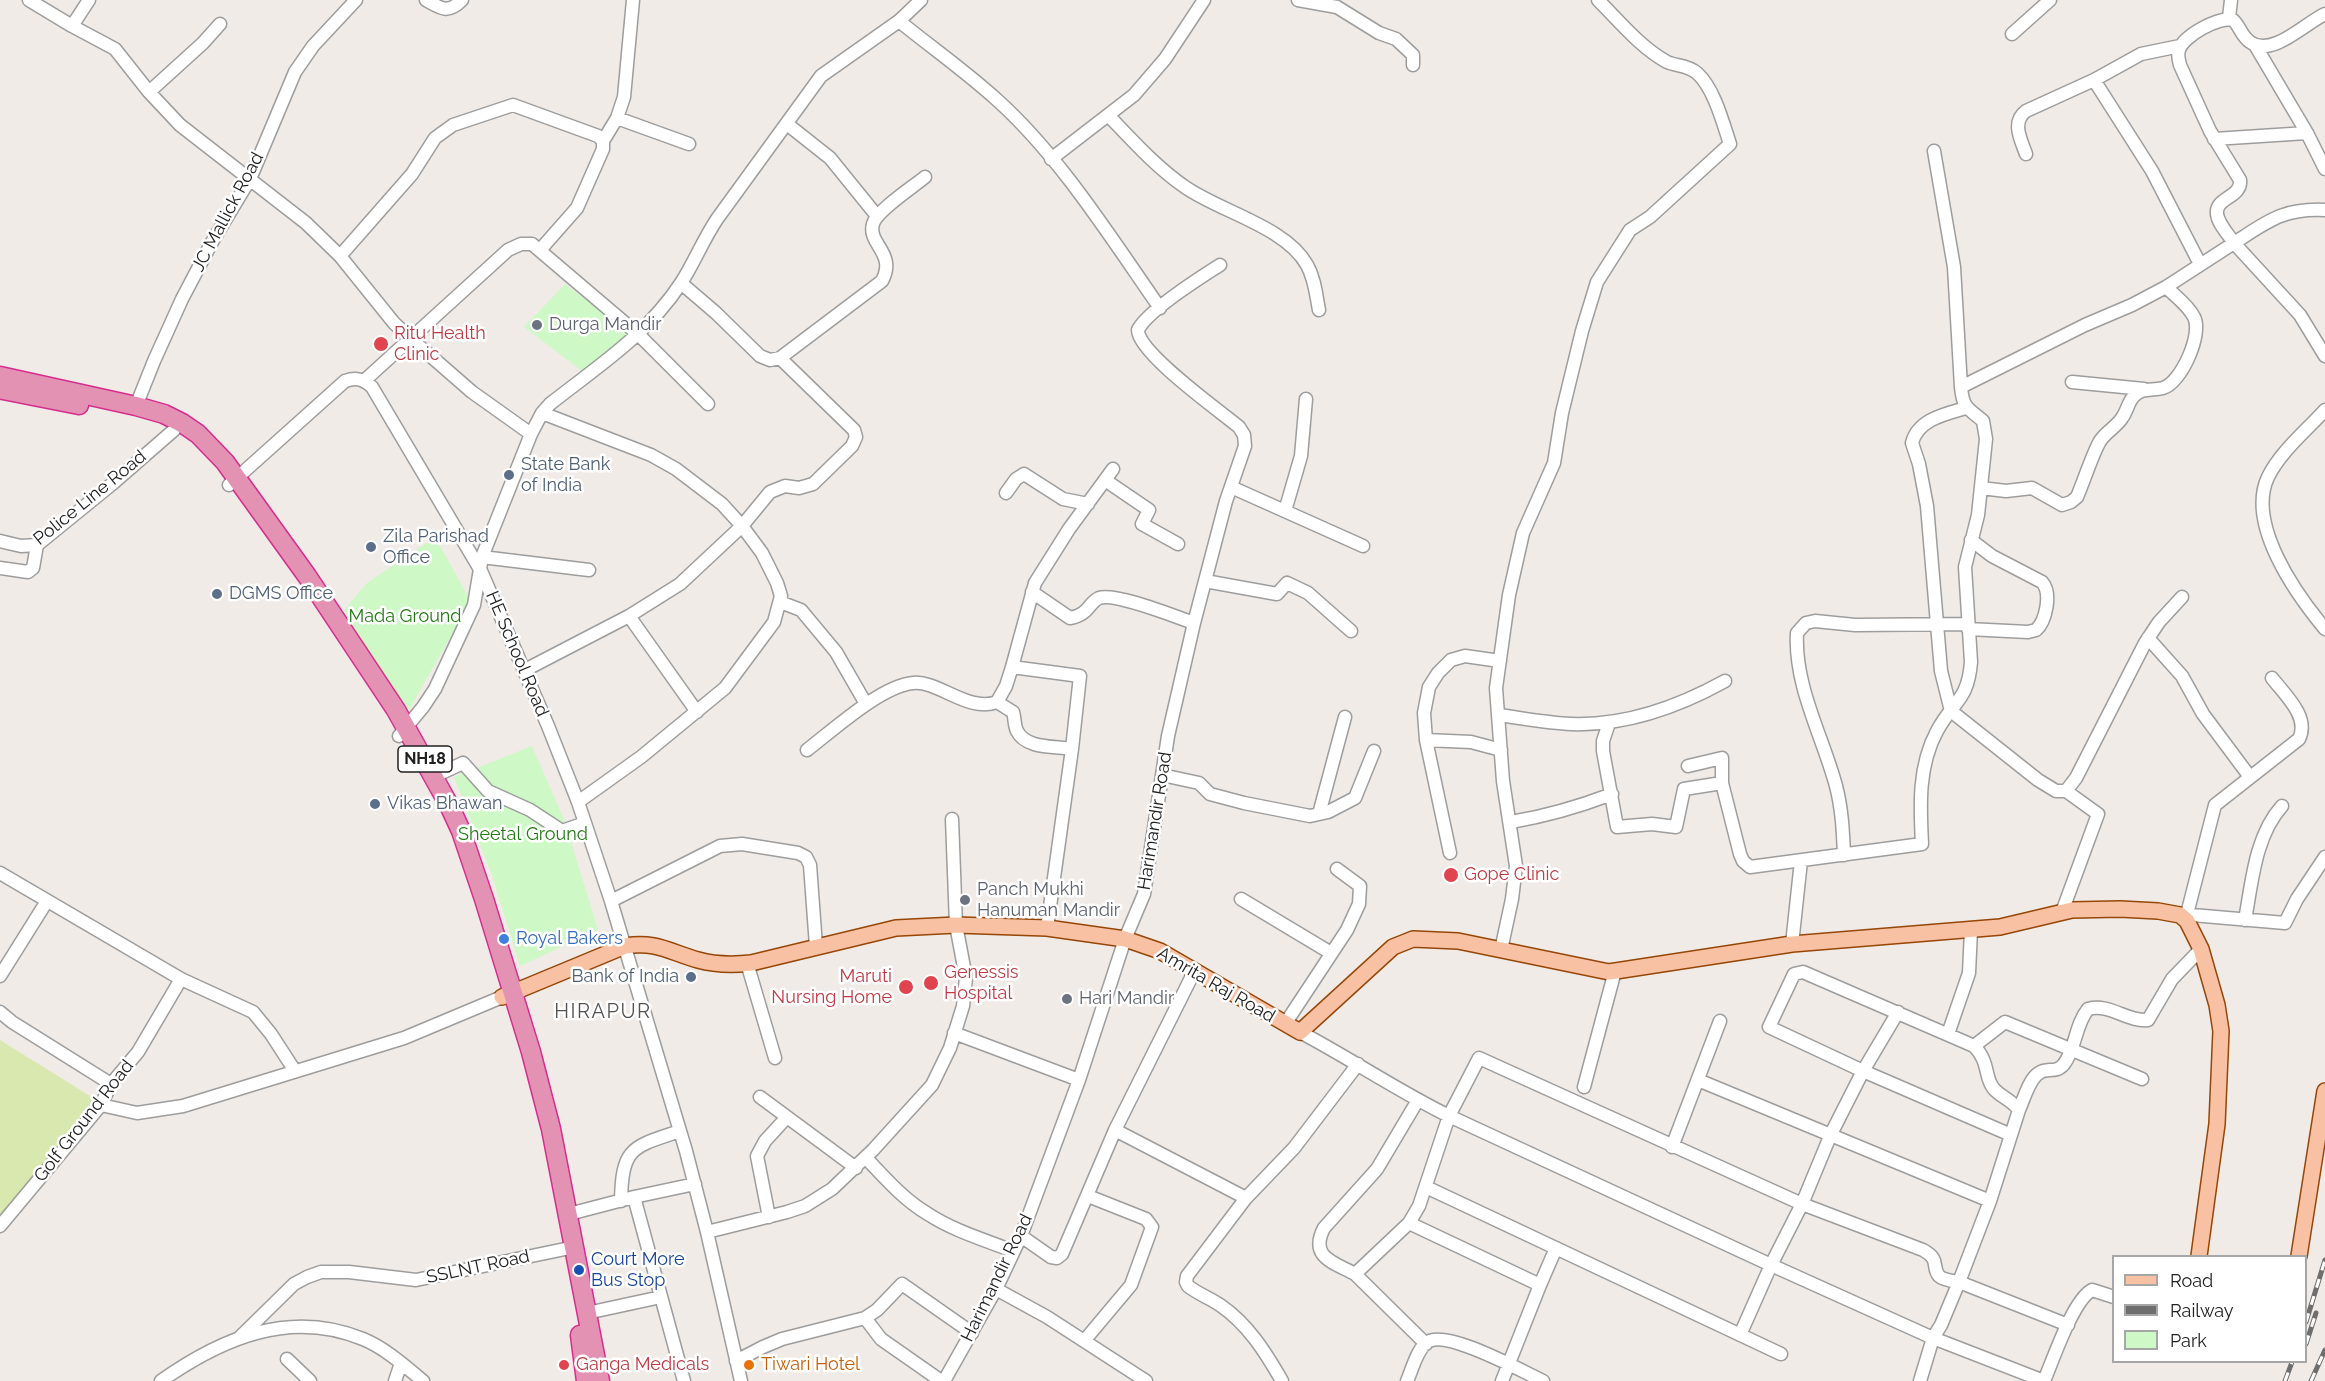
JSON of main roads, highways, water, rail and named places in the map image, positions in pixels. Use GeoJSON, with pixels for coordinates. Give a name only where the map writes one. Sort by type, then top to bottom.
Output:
{"type":"FeatureCollection","features":[{"type":"Feature","properties":{"kind":"highway","name":"NH18"},"geometry":{"type":"LineString","coordinates":[[0,376],[164,414],[182,423],[212,447],[233,482]]}},
{"type":"Feature","properties":{"kind":"highway","name":"NH18"},"geometry":{"type":"LineString","coordinates":[[0,389],[138,417],[174,429],[202,450],[233,482],[307,576],[403,732],[435,776],[470,857],[587,1313],[600,1381]]}},
{"type":"Feature","properties":{"kind":"highway","name":"NH18"},"geometry":{"type":"LineString","coordinates":[[403,732],[457,849],[541,1090],[569,1214],[570,1246],[586,1381]]}},
{"type":"Feature","properties":{"kind":"main road","name":"Amrita Raj Road"},"geometry":{"type":"LineString","coordinates":[[507,995],[625,946],[647,943],[708,962],[730,965],[896,928],[956,926],[1047,928],[1125,939],[1160,951],[1195,969],[1300,1032],[1393,947],[1405,941],[1422,938],[1447,940],[1596,970],[1614,971],[1792,944],[2013,925],[2062,912],[2120,909],[2169,913],[2180,915],[2187,921],[2201,949],[2217,1005],[2221,1041],[2217,1124],[2199,1255]]}},
{"type":"Feature","properties":{"kind":"main road"},"geometry":{"type":"LineString","coordinates":[[2299,1255],[2325,1091]]}},
{"type":"Feature","properties":{"kind":"railway"},"geometry":{"type":"LineString","coordinates":[[2307,1319],[2325,1260]]}},
{"type":"Feature","properties":{"kind":"railway"},"geometry":{"type":"LineString","coordinates":[[2307,1341],[2316,1313]]}},
{"type":"Feature","properties":{"kind":"railway"},"geometry":{"type":"LineString","coordinates":[[2311,1381],[2325,1350]]}},
{"type":"Feature","properties":{"kind":"railway"},"geometry":{"type":"LineString","coordinates":[[2285,1381],[2292,1363]]}},
{"type":"Feature","properties":{"kind":"place","name":"Durga Mandir"},"geometry":{"type":"Point","coordinates":[537,325]}},
{"type":"Feature","properties":{"kind":"place","name":"Ritu Health Clinic"},"geometry":{"type":"Point","coordinates":[381,344]}},
{"type":"Feature","properties":{"kind":"place","name":"State Bank of India"},"geometry":{"type":"Point","coordinates":[509,475]}},
{"type":"Feature","properties":{"kind":"place","name":"Zila Parishad Office"},"geometry":{"type":"Point","coordinates":[371,547]}},
{"type":"Feature","properties":{"kind":"place","name":"DGMS Office"},"geometry":{"type":"Point","coordinates":[217,594]}},
{"type":"Feature","properties":{"kind":"place","name":"Vikas Bhawan"},"geometry":{"type":"Point","coordinates":[375,804]}},
{"type":"Feature","properties":{"kind":"place","name":"Gope Clinic"},"geometry":{"type":"Point","coordinates":[1451,875]}},
{"type":"Feature","properties":{"kind":"place","name":"Panch Mukhi Hanuman Mandir"},"geometry":{"type":"Point","coordinates":[965,900]}},
{"type":"Feature","properties":{"kind":"place","name":"Royal Bakers"},"geometry":{"type":"Point","coordinates":[504,939]}},
{"type":"Feature","properties":{"kind":"place","name":"Bank of India"},"geometry":{"type":"Point","coordinates":[691,977]}},
{"type":"Feature","properties":{"kind":"place","name":"Genessis Hospital"},"geometry":{"type":"Point","coordinates":[931,983]}},
{"type":"Feature","properties":{"kind":"place","name":"Maruti Nursing Home"},"geometry":{"type":"Point","coordinates":[906,987]}},
{"type":"Feature","properties":{"kind":"place","name":"Hari Mandir"},"geometry":{"type":"Point","coordinates":[1067,999]}},
{"type":"Feature","properties":{"kind":"place","name":"Court More Bus Stop"},"geometry":{"type":"Point","coordinates":[579,1270]}},
{"type":"Feature","properties":{"kind":"place","name":"Ganga Medicals"},"geometry":{"type":"Point","coordinates":[564,1365]}},
{"type":"Feature","properties":{"kind":"place","name":"Tiwari Hotel"},"geometry":{"type":"Point","coordinates":[749,1365]}},
{"type":"Feature","properties":{"kind":"district","name":"HIRAPUR"},"geometry":{"type":"Point","coordinates":[603,1012]}},
{"type":"Feature","properties":{"kind":"park label","name":"Mada Ground"},"geometry":{"type":"Point","coordinates":[405,617]}},
{"type":"Feature","properties":{"kind":"park label","name":"Sheetal Ground"},"geometry":{"type":"Point","coordinates":[523,835]}}]}
